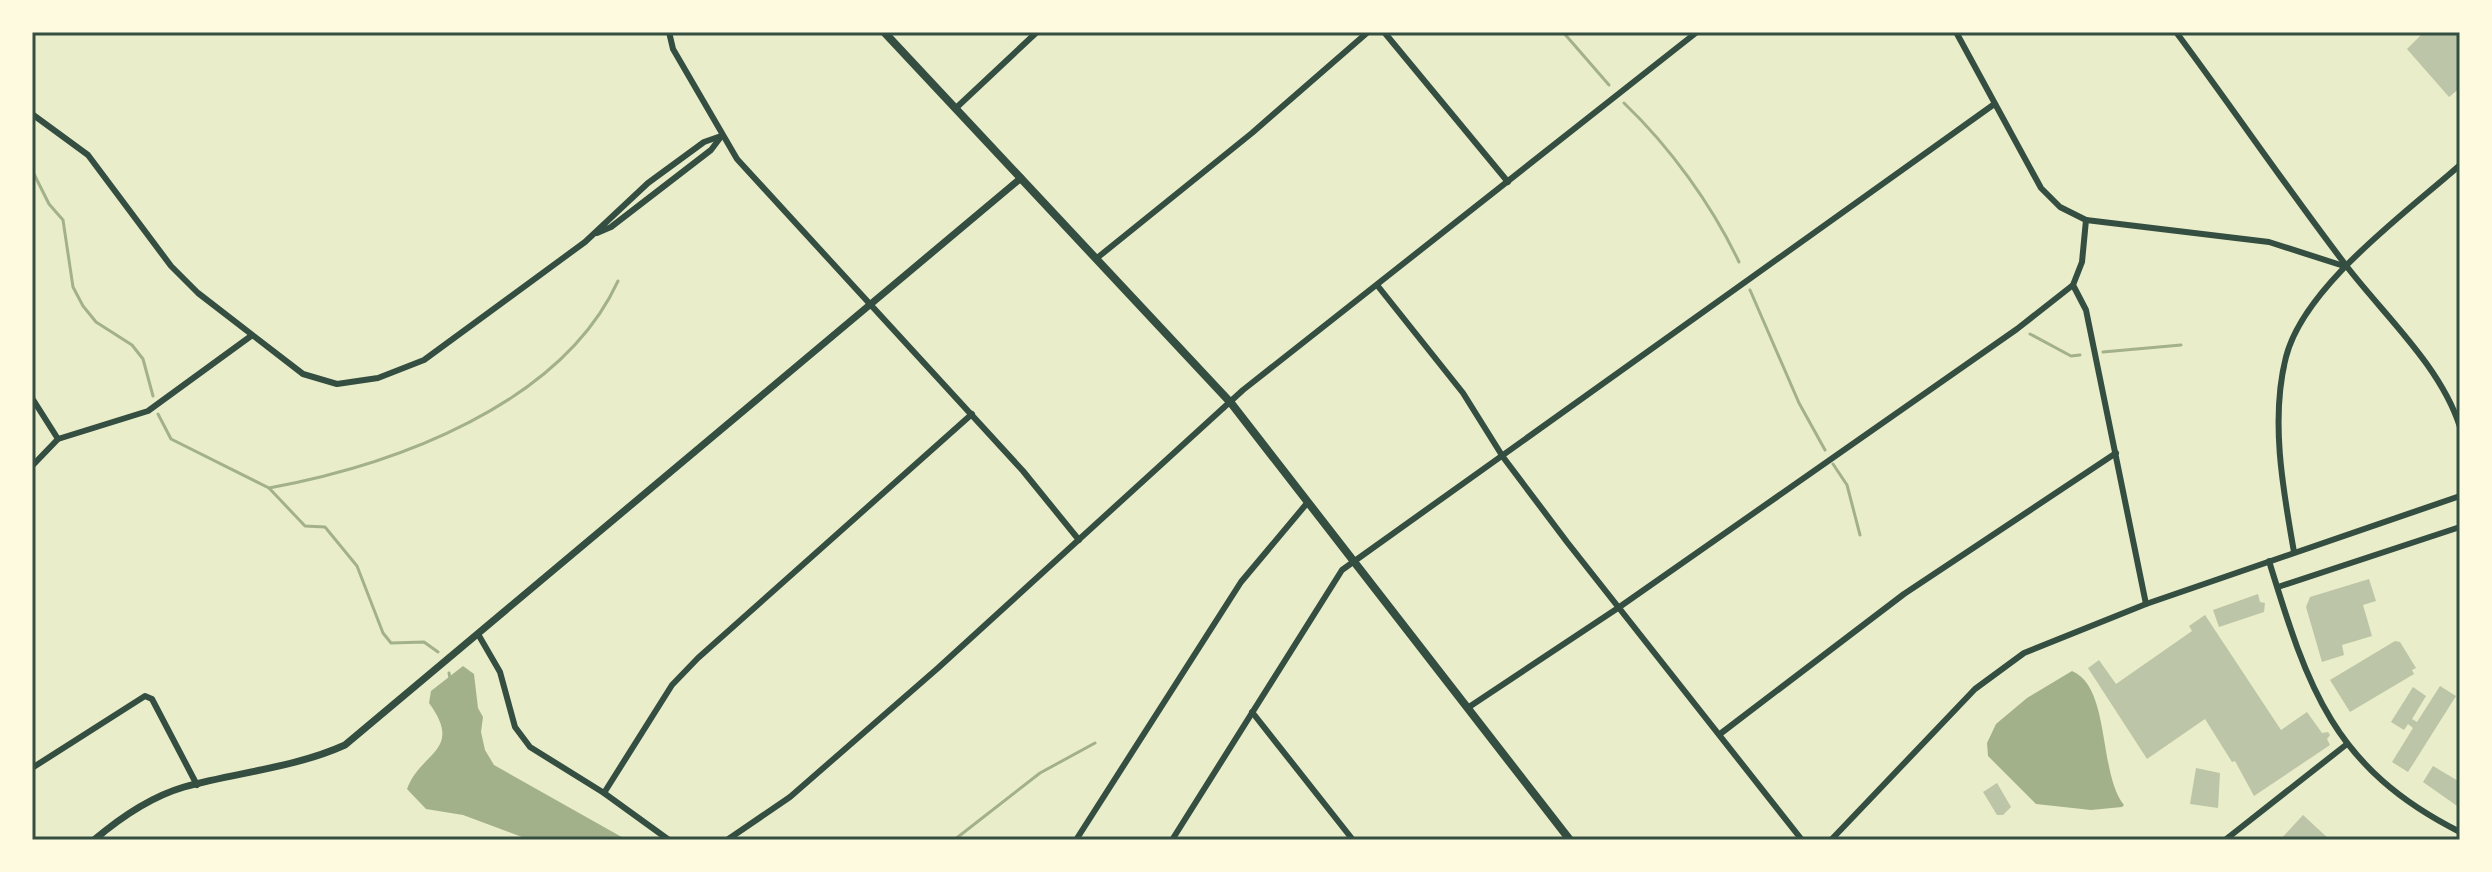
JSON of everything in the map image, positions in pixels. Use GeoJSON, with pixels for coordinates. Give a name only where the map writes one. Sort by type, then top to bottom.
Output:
{"type":"FeatureCollection","features":[{"type":"Feature","properties":{"kind":"main road"},"geometry":{"type":"LineString","coordinates":[[884,32],[1231,403],[1570,840]]}},
{"type":"Feature","properties":{"kind":"street"},"geometry":{"type":"LineString","coordinates":[[669,32],[673,49],[721,136],[972,414],[1079,540]]}},
{"type":"Feature","properties":{"kind":"street"},"geometry":{"type":"LineString","coordinates":[[956,108],[1037,32]]}},
{"type":"Feature","properties":{"kind":"street"},"geometry":{"type":"LineString","coordinates":[[1097,258],[1252,133],[1368,32]]}},
{"type":"Feature","properties":{"kind":"street"},"geometry":{"type":"LineString","coordinates":[[1384,32],[1508,182]]}},
{"type":"Feature","properties":{"kind":"street"},"geometry":{"type":"LineString","coordinates":[[727,840],[790,797],[1231,403],[1697,32]]}},
{"type":"Feature","properties":{"kind":"street"},"geometry":{"type":"LineString","coordinates":[[1956,32],[1993,105],[2041,188],[2060,207],[2086,220],[2269,242],[2347,267]]}},
{"type":"Feature","properties":{"kind":"street"},"geometry":{"type":"LineString","coordinates":[[2176,32],[2347,267],[2422,361],[2450,402],[2460,427]]}},
{"type":"Feature","properties":{"kind":"street"},"geometry":{"type":"LineString","coordinates":[[1172,840],[1339,574],[1993,105]]}},
{"type":"Feature","properties":{"kind":"street"},"geometry":{"type":"LineString","coordinates":[[32,114],[88,155],[182,279],[303,374],[324,382],[378,378],[424,360],[593,235],[611,227],[711,150],[721,136]]}},
{"type":"Feature","properties":{"kind":"street"},"geometry":{"type":"LineString","coordinates":[[593,235],[603,222],[704,142],[721,136]]}},
{"type":"Feature","properties":{"kind":"street"},"geometry":{"type":"LineString","coordinates":[[2294,552],[2279,417],[2286,357],[2314,301],[2460,165]]}},
{"type":"Feature","properties":{"kind":"street"},"geometry":{"type":"LineString","coordinates":[[94,840],[141,806],[197,785],[308,760],[345,745],[1021,178]]}},
{"type":"Feature","properties":{"kind":"street"},"geometry":{"type":"LineString","coordinates":[[1469,707],[1618,608],[2017,329],[2073,285],[2082,262],[2086,220]]}},
{"type":"Feature","properties":{"kind":"street"},"geometry":{"type":"LineString","coordinates":[[1377,285],[1463,393],[1503,457],[1618,608],[1802,840]]}},
{"type":"Feature","properties":{"kind":"street"},"geometry":{"type":"LineString","coordinates":[[2073,285],[2086,310],[2146,604]]}},
{"type":"Feature","properties":{"kind":"street"},"geometry":{"type":"LineString","coordinates":[[32,466],[58,439],[148,411],[251,336]]}},
{"type":"Feature","properties":{"kind":"street"},"geometry":{"type":"LineString","coordinates":[[32,398],[58,439]]}},
{"type":"Feature","properties":{"kind":"street"},"geometry":{"type":"LineString","coordinates":[[604,793],[672,685],[698,658],[972,414]]}},
{"type":"Feature","properties":{"kind":"street"},"geometry":{"type":"LineString","coordinates":[[1720,734],[1904,594],[2116,453]]}},
{"type":"Feature","properties":{"kind":"street"},"geometry":{"type":"LineString","coordinates":[[1831,840],[1992,673],[2049,641],[2146,604],[2460,496]]}},
{"type":"Feature","properties":{"kind":"street"},"geometry":{"type":"LineString","coordinates":[[1076,840],[1241,582],[1308,502]]}},
{"type":"Feature","properties":{"kind":"street"},"geometry":{"type":"LineString","coordinates":[[2278,587],[2460,527]]}},
{"type":"Feature","properties":{"kind":"street"},"geometry":{"type":"LineString","coordinates":[[2269,561],[2307,679],[2347,744],[2398,793],[2460,832]]}},
{"type":"Feature","properties":{"kind":"street"},"geometry":{"type":"LineString","coordinates":[[478,634],[500,672],[521,738],[669,840]]}},
{"type":"Feature","properties":{"kind":"street"},"geometry":{"type":"LineString","coordinates":[[32,768],[145,696],[152,699],[197,785]]}},
{"type":"Feature","properties":{"kind":"street"},"geometry":{"type":"LineString","coordinates":[[1252,712],[1353,840]]}},
{"type":"Feature","properties":{"kind":"street"},"geometry":{"type":"LineString","coordinates":[[2225,840],[2347,744]]}},
{"type":"Feature","properties":{"kind":"shaded area"},"geometry":{"type":"Polygon","coordinates":[[[463,666],[474,674],[478,708],[483,717],[481,732],[485,750],[494,765],[627,840],[530,840],[463,815],[426,809],[407,789],[413,776],[441,741],[439,719],[429,703],[431,691],[463,666]]]}},
{"type":"Feature","properties":{"kind":"shaded area"},"geometry":{"type":"Polygon","coordinates":[[[2072,671],[2084,680],[2093,694],[2110,773],[2124,805],[2122,807],[2091,810],[2036,804],[1988,756],[1987,743],[1996,724],[2027,698],[2072,671]]]}},
{"type":"Feature","properties":{"kind":"building"},"geometry":{"type":"Polygon","coordinates":[[[2424,32],[2460,32],[2460,88],[2449,97],[2407,49],[2424,32]]]}},
{"type":"Feature","properties":{"kind":"building"},"geometry":{"type":"Polygon","coordinates":[[[2369,579],[2376,601],[2363,605],[2372,636],[2342,645],[2344,655],[2322,662],[2306,607],[2310,597],[2369,579]]]}},
{"type":"Feature","properties":{"kind":"building"},"geometry":{"type":"Polygon","coordinates":[[[2258,594],[2260,602],[2265,603],[2264,612],[2219,627],[2213,610],[2258,594]]]}},
{"type":"Feature","properties":{"kind":"building"},"geometry":{"type":"Polygon","coordinates":[[[2205,615],[2281,730],[2307,712],[2322,733],[2328,732],[2330,735],[2327,739],[2330,745],[2254,796],[2235,761],[2232,762],[2205,719],[2147,759],[2088,668],[2099,660],[2116,684],[2192,631],[2189,626],[2205,615]]]}},
{"type":"Feature","properties":{"kind":"building"},"geometry":{"type":"Polygon","coordinates":[[[2395,641],[2400,642],[2416,668],[2412,670],[2414,674],[2350,712],[2330,680],[2395,641]]]}},
{"type":"Feature","properties":{"kind":"building"},"geometry":{"type":"Polygon","coordinates":[[[2440,686],[2456,696],[2408,772],[2392,762],[2413,728],[2408,724],[2404,730],[2391,722],[2413,687],[2426,696],[2412,719],[2417,722],[2440,686]]]}},
{"type":"Feature","properties":{"kind":"building"},"geometry":{"type":"Polygon","coordinates":[[[2433,766],[2460,782],[2460,808],[2423,782],[2433,766]]]}},
{"type":"Feature","properties":{"kind":"building"},"geometry":{"type":"Polygon","coordinates":[[[2196,768],[2220,773],[2218,808],[2190,804],[2196,768]]]}},
{"type":"Feature","properties":{"kind":"building"},"geometry":{"type":"Polygon","coordinates":[[[1997,783],[2011,807],[2003,815],[1997,815],[1983,792],[1997,783]]]}},
{"type":"Feature","properties":{"kind":"building"},"geometry":{"type":"Polygon","coordinates":[[[2303,815],[2330,840],[2280,840],[2303,815]]]}},
{"type":"Feature","properties":{"kind":"waterway"},"geometry":{"type":"LineString","coordinates":[[1563,32],[1609,85]]}},
{"type":"Feature","properties":{"kind":"waterway"},"geometry":{"type":"LineString","coordinates":[[1624,103],[1658,138],[1689,178],[1739,262]]}},
{"type":"Feature","properties":{"kind":"waterway"},"geometry":{"type":"LineString","coordinates":[[32,170],[49,204],[63,220],[73,287],[83,306],[96,322],[132,345],[143,359],[153,396]]}},
{"type":"Feature","properties":{"kind":"waterway"},"geometry":{"type":"LineString","coordinates":[[269,488],[318,478],[419,445],[469,422],[515,395],[557,362],[592,325],[618,281]]}},
{"type":"Feature","properties":{"kind":"waterway"},"geometry":{"type":"LineString","coordinates":[[1750,290],[1799,403],[1825,450]]}},
{"type":"Feature","properties":{"kind":"waterway"},"geometry":{"type":"LineString","coordinates":[[2030,334],[2071,356],[2080,355]]}},
{"type":"Feature","properties":{"kind":"waterway"},"geometry":{"type":"LineString","coordinates":[[2103,352],[2181,345]]}},
{"type":"Feature","properties":{"kind":"waterway"},"geometry":{"type":"LineString","coordinates":[[158,414],[171,439],[269,488],[305,526],[325,527],[357,566],[383,633],[391,643],[424,642],[438,652]]}},
{"type":"Feature","properties":{"kind":"waterway"},"geometry":{"type":"LineString","coordinates":[[1833,464],[1847,485],[1860,535]]}},
{"type":"Feature","properties":{"kind":"waterway"},"geometry":{"type":"LineString","coordinates":[[449,673],[450,678]]}},
{"type":"Feature","properties":{"kind":"waterway"},"geometry":{"type":"LineString","coordinates":[[954,840],[1040,773],[1095,743]]}}]}
